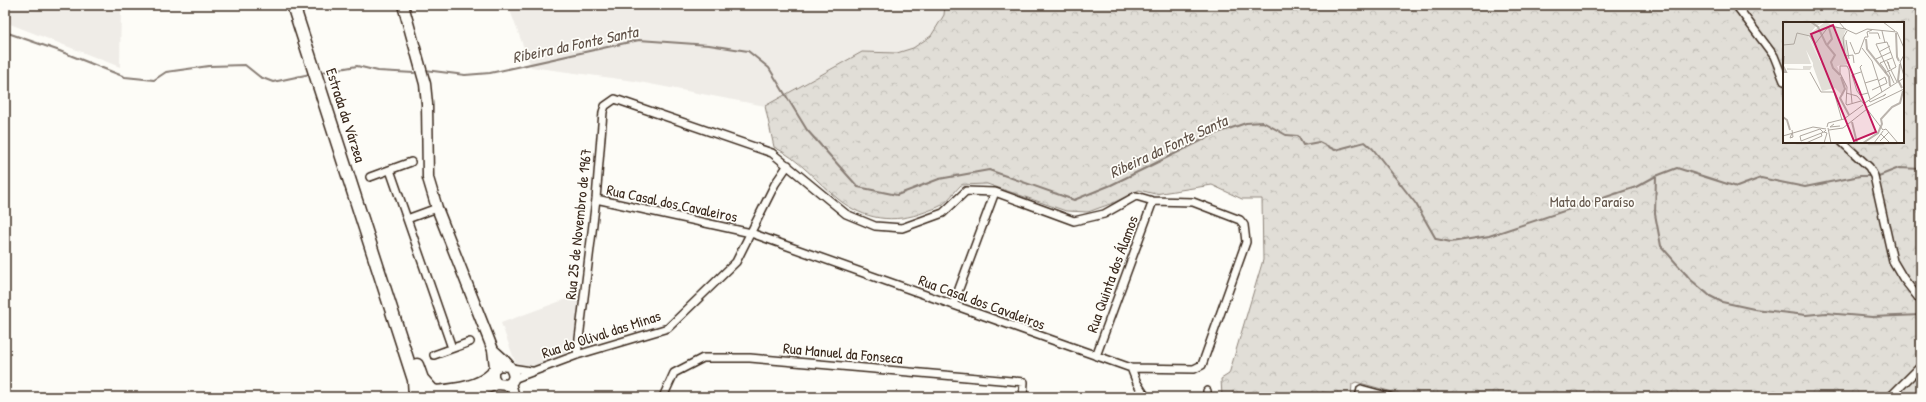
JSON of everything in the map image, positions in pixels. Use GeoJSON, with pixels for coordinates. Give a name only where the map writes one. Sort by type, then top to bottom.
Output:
{"type":"FeatureCollection","features":[{"type":"Feature","properties":{"kind":"main road","name":"Estrada da Várzea"},"geometry":{"type":"LineString","coordinates":[[293,5],[414,380],[415,397]]}},
{"type":"Feature","properties":{"kind":"main road","name":"Estrada da Várzea"},"geometry":{"type":"LineString","coordinates":[[368,234],[422,379],[436,393]]}},
{"type":"Feature","properties":{"kind":"main road","name":"Estrada da Várzea"},"geometry":{"type":"LineString","coordinates":[[415,397],[421,391],[436,393]]}},
{"type":"Feature","properties":{"kind":"street"},"geometry":{"type":"LineString","coordinates":[[403,5],[424,84],[427,104],[428,178],[437,208],[493,350],[494,381],[505,383],[514,397]]}},
{"type":"Feature","properties":{"kind":"street"},"geometry":{"type":"LineString","coordinates":[[1736,5],[1774,56],[1783,78]]}},
{"type":"Feature","properties":{"kind":"street","name":"Rua 25 de Novembro de 1967"},"geometry":{"type":"LineString","coordinates":[[576,355],[596,199],[603,112],[605,106],[613,100],[619,99],[761,148],[774,154],[788,165]]}},
{"type":"Feature","properties":{"kind":"street"},"geometry":{"type":"LineString","coordinates":[[1843,143],[1869,168],[1874,177],[1882,206],[1888,243],[1893,261],[1903,278],[1921,301]]}},
{"type":"Feature","properties":{"kind":"street"},"geometry":{"type":"LineString","coordinates":[[370,177],[411,162]]}},
{"type":"Feature","properties":{"kind":"street"},"geometry":{"type":"LineString","coordinates":[[788,165],[846,214],[875,226],[902,228],[943,213],[966,191],[995,192],[1074,220],[1104,214],[1136,196],[1152,201]]}},
{"type":"Feature","properties":{"kind":"street","name":"Rua do Olival das Minas"},"geometry":{"type":"LineString","coordinates":[[505,383],[532,371],[576,355],[668,328],[736,262],[775,184],[788,165]]}},
{"type":"Feature","properties":{"kind":"street"},"geometry":{"type":"LineString","coordinates":[[390,170],[452,348]]}},
{"type":"Feature","properties":{"kind":"street"},"geometry":{"type":"LineString","coordinates":[[953,305],[995,192]]}},
{"type":"Feature","properties":{"kind":"street","name":"Rua Casal dos Cavaleiros"},"geometry":{"type":"LineString","coordinates":[[596,199],[751,233],[1131,368],[1194,369],[1202,365],[1246,244],[1243,223],[1230,216],[1192,202],[1152,201]]}},
{"type":"Feature","properties":{"kind":"street","name":"Rua Quinta dos Álamos"},"geometry":{"type":"LineString","coordinates":[[1096,356],[1152,201]]}},
{"type":"Feature","properties":{"kind":"street"},"geometry":{"type":"LineString","coordinates":[[407,219],[437,208]]}},
{"type":"Feature","properties":{"kind":"street"},"geometry":{"type":"LineString","coordinates":[[434,355],[470,342]]}},
{"type":"Feature","properties":{"kind":"street"},"geometry":{"type":"LineString","coordinates":[[463,397],[505,383],[514,373],[493,350]]}},
{"type":"Feature","properties":{"kind":"street","name":"Rua Manuel da Fonseca"},"geometry":{"type":"LineString","coordinates":[[663,397],[674,374],[703,358],[750,358],[1024,382],[1023,397]]}},
{"type":"Feature","properties":{"kind":"street"},"geometry":{"type":"LineString","coordinates":[[436,393],[473,385],[488,378],[494,370],[504,364],[510,367]]}},
{"type":"Feature","properties":{"kind":"street"},"geometry":{"type":"LineString","coordinates":[[1890,397],[1921,366]]}},
{"type":"Feature","properties":{"kind":"street","name":"Rua do Olival das Minas"},"geometry":{"type":"LineString","coordinates":[[510,367],[532,371]]}},
{"type":"Feature","properties":{"kind":"street"},"geometry":{"type":"LineString","coordinates":[[1131,368],[1137,384],[1146,397]]}},
{"type":"Feature","properties":{"kind":"street"},"geometry":{"type":"LineString","coordinates":[[505,383],[509,397]]}},
{"type":"Feature","properties":{"kind":"street"},"geometry":{"type":"LineString","coordinates":[[1359,397],[1361,389],[1390,397]]}},
{"type":"Feature","properties":{"kind":"shaded area"},"geometry":{"type":"Polygon","coordinates":[[[5,5],[121,5],[120,67],[5,22],[5,5]]]}},
{"type":"Feature","properties":{"kind":"shaded area"},"geometry":{"type":"Polygon","coordinates":[[[508,5],[945,5],[944,15],[931,36],[913,48],[897,53],[862,52],[765,106],[634,81],[531,67],[508,5]]]}},
{"type":"Feature","properties":{"kind":"shaded area"},"geometry":{"type":"Polygon","coordinates":[[[580,294],[573,345],[570,349],[565,354],[539,365],[521,367],[516,364],[501,323],[580,294]]]}},
{"type":"Feature","properties":{"kind":"green space","name":"Mata do Paraíso"},"geometry":{"type":"Polygon","coordinates":[[[945,5],[1921,5],[1921,369],[1895,397],[1411,397],[1356,382],[1352,384],[1351,397],[1322,392],[1320,397],[1222,397],[1221,379],[1229,374],[1263,260],[1262,199],[1242,199],[1212,185],[1155,194],[1139,190],[1113,203],[1088,212],[1066,211],[987,184],[961,185],[945,203],[936,208],[902,218],[880,218],[858,212],[848,206],[830,192],[800,164],[774,147],[765,106],[862,52],[897,53],[913,48],[931,36],[944,15],[945,5]]]}},
{"type":"Feature","properties":{"kind":"green space"},"geometry":{"type":"Polygon","coordinates":[[[1921,369],[1921,397],[1895,397],[1921,369]]]}},
{"type":"Feature","properties":{"kind":"waterway","name":"Ribeira da Fonte Santa"},"geometry":{"type":"LineString","coordinates":[[5,32],[57,50],[125,77],[154,80],[166,72],[209,66],[245,65],[260,77],[273,82],[310,74]]}},
{"type":"Feature","properties":{"kind":"waterway","name":"Ribeira da Fonte Santa"},"geometry":{"type":"LineString","coordinates":[[425,70],[465,75],[490,73],[639,40],[709,45],[748,51],[769,68],[807,130],[858,187],[897,195],[939,179],[989,170],[1074,200],[1111,185],[1217,133],[1246,123],[1263,122],[1286,135],[1298,136],[1303,145],[1319,142],[1335,150],[1365,142],[1373,149],[1416,204],[1436,239],[1451,242],[1489,236],[1636,187],[1656,176],[1677,168],[1737,187],[1761,178],[1805,187],[1860,176],[1872,176]]}},
{"type":"Feature","properties":{"kind":"waterway","name":"Ribeira da Fonte Santa"},"geometry":{"type":"LineString","coordinates":[[322,72],[357,66],[378,71],[414,73]]}},
{"type":"Feature","properties":{"kind":"waterway","name":"Ribeira da Fonte Santa"},"geometry":{"type":"LineString","coordinates":[[1876,177],[1899,168],[1921,169]]}},
{"type":"Feature","properties":{"kind":"waterway"},"geometry":{"type":"LineString","coordinates":[[1656,176],[1655,214],[1661,246],[1691,280],[1710,296],[1722,302],[1754,309],[1806,315],[1826,313],[1872,317],[1921,315]]}}]}
